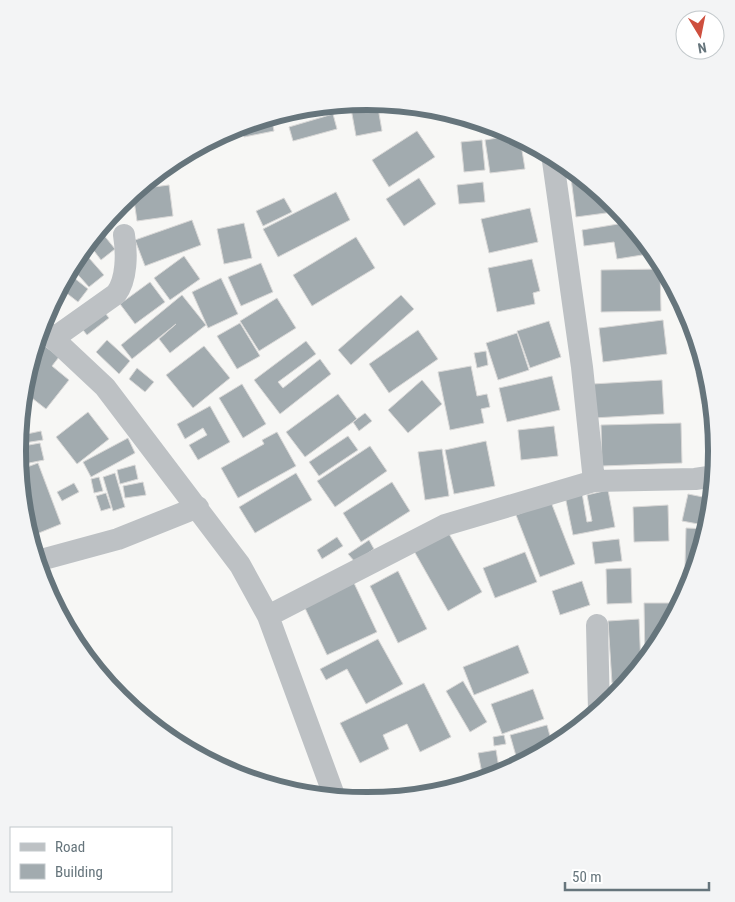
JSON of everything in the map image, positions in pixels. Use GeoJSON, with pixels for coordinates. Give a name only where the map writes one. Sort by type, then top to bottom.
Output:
{"type":"FeatureCollection","features":[{"type":"Feature","properties":{"kind":"street"},"geometry":{"type":"LineString","coordinates":[[558,168],[594,481]]}},
{"type":"Feature","properties":{"kind":"street"},"geometry":{"type":"LineString","coordinates":[[124,235],[126,247],[122,286],[116,294],[48,333],[105,387],[198,507],[240,565],[268,616],[333,790]]}},
{"type":"Feature","properties":{"kind":"street"},"geometry":{"type":"LineString","coordinates":[[268,616],[445,525],[594,481],[708,477]]}},
{"type":"Feature","properties":{"kind":"street"},"geometry":{"type":"LineString","coordinates":[[44,559],[118,539],[198,507]]}},
{"type":"Feature","properties":{"kind":"street"},"geometry":{"type":"LineString","coordinates":[[597,625],[599,702]]}},
{"type":"Feature","properties":{"kind":"building"},"geometry":{"type":"Polygon","coordinates":[[[351,110],[378,110],[382,131],[356,136],[351,110]]]}},
{"type":"Feature","properties":{"kind":"building"},"geometry":{"type":"Polygon","coordinates":[[[333,114],[337,129],[293,141],[289,127],[333,114]]]}},
{"type":"Feature","properties":{"kind":"building"},"geometry":{"type":"Polygon","coordinates":[[[272,123],[274,131],[244,137],[243,134],[272,123]]]}},
{"type":"Feature","properties":{"kind":"building"},"geometry":{"type":"Polygon","coordinates":[[[417,131],[435,157],[389,187],[372,160],[417,131]]]}},
{"type":"Feature","properties":{"kind":"building"},"geometry":{"type":"Polygon","coordinates":[[[501,137],[521,147],[525,169],[490,173],[485,140],[501,137]]]}},
{"type":"Feature","properties":{"kind":"building"},"geometry":{"type":"Polygon","coordinates":[[[482,140],[485,170],[464,172],[461,142],[482,140]]]}},
{"type":"Feature","properties":{"kind":"building"},"geometry":{"type":"Polygon","coordinates":[[[419,178],[436,204],[404,226],[386,199],[419,178]]]}},
{"type":"Feature","properties":{"kind":"building"},"geometry":{"type":"Polygon","coordinates":[[[571,178],[593,194],[611,212],[576,217],[571,178]]]}},
{"type":"Feature","properties":{"kind":"building"},"geometry":{"type":"Polygon","coordinates":[[[483,182],[485,202],[459,204],[457,185],[483,182]]]}},
{"type":"Feature","properties":{"kind":"building"},"geometry":{"type":"Polygon","coordinates":[[[169,185],[173,216],[137,221],[134,202],[151,187],[169,185]]]}},
{"type":"Feature","properties":{"kind":"building"},"geometry":{"type":"Polygon","coordinates":[[[336,192],[350,220],[278,257],[263,229],[336,192]]]}},
{"type":"Feature","properties":{"kind":"building"},"geometry":{"type":"Polygon","coordinates":[[[284,198],[292,212],[263,226],[256,211],[284,198]]]}},
{"type":"Feature","properties":{"kind":"building"},"geometry":{"type":"Polygon","coordinates":[[[530,208],[538,242],[489,253],[481,219],[530,208]]]}},
{"type":"Feature","properties":{"kind":"building"},"geometry":{"type":"Polygon","coordinates":[[[192,220],[201,245],[145,266],[135,240],[192,220]]]}},
{"type":"Feature","properties":{"kind":"building"},"geometry":{"type":"Polygon","coordinates":[[[244,223],[252,258],[224,264],[217,229],[244,223]]]}},
{"type":"Feature","properties":{"kind":"building"},"geometry":{"type":"Polygon","coordinates":[[[622,223],[646,254],[617,259],[614,242],[584,246],[582,230],[622,223]]]}},
{"type":"Feature","properties":{"kind":"building"},"geometry":{"type":"Polygon","coordinates":[[[104,235],[115,249],[101,260],[93,249],[104,235]]]}},
{"type":"Feature","properties":{"kind":"building"},"geometry":{"type":"Polygon","coordinates":[[[356,237],[375,268],[312,306],[293,275],[356,237]]]}},
{"type":"Feature","properties":{"kind":"building"},"geometry":{"type":"Polygon","coordinates":[[[87,256],[104,275],[89,287],[76,273],[87,256]]]}},
{"type":"Feature","properties":{"kind":"building"},"geometry":{"type":"Polygon","coordinates":[[[184,256],[200,279],[170,300],[154,278],[184,256]]]}},
{"type":"Feature","properties":{"kind":"building"},"geometry":{"type":"Polygon","coordinates":[[[532,259],[540,291],[533,293],[535,304],[497,312],[488,268],[532,259]]]}},
{"type":"Feature","properties":{"kind":"building"},"geometry":{"type":"Polygon","coordinates":[[[261,263],[273,292],[241,306],[228,277],[261,263]]]}},
{"type":"Feature","properties":{"kind":"building"},"geometry":{"type":"Polygon","coordinates":[[[656,269],[660,275],[661,311],[601,312],[601,270],[656,269]]]}},
{"type":"Feature","properties":{"kind":"building"},"geometry":{"type":"Polygon","coordinates":[[[74,277],[88,289],[78,302],[65,292],[74,277]]]}},
{"type":"Feature","properties":{"kind":"building"},"geometry":{"type":"Polygon","coordinates":[[[221,278],[238,314],[208,328],[192,292],[221,278]]]}},
{"type":"Feature","properties":{"kind":"building"},"geometry":{"type":"Polygon","coordinates":[[[150,282],[165,302],[135,324],[120,304],[150,282]]]}},
{"type":"Feature","properties":{"kind":"building"},"geometry":{"type":"Polygon","coordinates":[[[182,295],[206,325],[170,353],[159,339],[176,324],[132,359],[121,345],[182,295]]]}},
{"type":"Feature","properties":{"kind":"building"},"geometry":{"type":"Polygon","coordinates":[[[401,295],[414,309],[351,365],[338,350],[401,295]]]}},
{"type":"Feature","properties":{"kind":"building"},"geometry":{"type":"Polygon","coordinates":[[[277,298],[296,328],[259,351],[240,321],[277,298]]]}},
{"type":"Feature","properties":{"kind":"building"},"geometry":{"type":"Polygon","coordinates":[[[101,308],[109,318],[87,335],[79,325],[101,308]]]}},
{"type":"Feature","properties":{"kind":"building"},"geometry":{"type":"Polygon","coordinates":[[[663,320],[667,354],[603,362],[599,328],[663,320]]]}},
{"type":"Feature","properties":{"kind":"building"},"geometry":{"type":"Polygon","coordinates":[[[549,321],[561,357],[530,368],[517,331],[549,321]]]}},
{"type":"Feature","properties":{"kind":"building"},"geometry":{"type":"Polygon","coordinates":[[[240,323],[260,356],[237,369],[217,336],[240,323]]]}},
{"type":"Feature","properties":{"kind":"building"},"geometry":{"type":"Polygon","coordinates":[[[418,330],[438,359],[389,393],[369,364],[418,330]]]}},
{"type":"Feature","properties":{"kind":"building"},"geometry":{"type":"Polygon","coordinates":[[[687,331],[696,358],[693,358],[687,331]]]}},
{"type":"Feature","properties":{"kind":"building"},"geometry":{"type":"Polygon","coordinates":[[[517,333],[529,370],[498,380],[486,343],[517,333]]]}},
{"type":"Feature","properties":{"kind":"building"},"geometry":{"type":"Polygon","coordinates":[[[107,340],[130,361],[119,374],[96,352],[107,340]]]}},
{"type":"Feature","properties":{"kind":"building"},"geometry":{"type":"Polygon","coordinates":[[[306,341],[316,354],[278,382],[283,388],[320,359],[331,374],[280,414],[254,380],[306,341]]]}},
{"type":"Feature","properties":{"kind":"building"},"geometry":{"type":"Polygon","coordinates":[[[43,345],[59,357],[52,366],[69,380],[46,409],[31,397],[43,345]]]}},
{"type":"Feature","properties":{"kind":"building"},"geometry":{"type":"Polygon","coordinates":[[[204,346],[230,378],[193,408],[166,375],[204,346]]]}},
{"type":"Feature","properties":{"kind":"building"},"geometry":{"type":"Polygon","coordinates":[[[486,351],[488,365],[477,368],[474,353],[486,351]]]}},
{"type":"Feature","properties":{"kind":"building"},"geometry":{"type":"Polygon","coordinates":[[[471,366],[477,396],[487,394],[490,407],[481,409],[484,423],[450,430],[438,372],[471,366]]]}},
{"type":"Feature","properties":{"kind":"building"},"geometry":{"type":"Polygon","coordinates":[[[137,368],[154,382],[145,392],[129,379],[137,368]]]}},
{"type":"Feature","properties":{"kind":"building"},"geometry":{"type":"Polygon","coordinates":[[[699,371],[702,384],[705,403],[702,404],[696,372],[699,371]]]}},
{"type":"Feature","properties":{"kind":"building"},"geometry":{"type":"Polygon","coordinates":[[[552,376],[560,410],[507,422],[499,388],[552,376]]]}},
{"type":"Feature","properties":{"kind":"building"},"geometry":{"type":"Polygon","coordinates":[[[422,380],[442,404],[408,433],[388,410],[422,380]]]}},
{"type":"Feature","properties":{"kind":"building"},"geometry":{"type":"Polygon","coordinates":[[[662,380],[664,414],[593,418],[592,384],[662,380]]]}},
{"type":"Feature","properties":{"kind":"building"},"geometry":{"type":"Polygon","coordinates":[[[242,384],[266,424],[243,438],[219,398],[242,384]]]}},
{"type":"Feature","properties":{"kind":"building"},"geometry":{"type":"Polygon","coordinates":[[[338,394],[357,419],[305,457],[286,432],[338,394]]]}},
{"type":"Feature","properties":{"kind":"building"},"geometry":{"type":"Polygon","coordinates":[[[210,406],[230,442],[198,460],[189,445],[207,435],[203,428],[185,439],[177,424],[210,406]]]}},
{"type":"Feature","properties":{"kind":"building"},"geometry":{"type":"Polygon","coordinates":[[[88,412],[109,439],[77,464],[56,437],[88,412]]]}},
{"type":"Feature","properties":{"kind":"building"},"geometry":{"type":"Polygon","coordinates":[[[365,413],[372,421],[359,431],[353,422],[365,413]]]}},
{"type":"Feature","properties":{"kind":"building"},"geometry":{"type":"Polygon","coordinates":[[[681,423],[682,463],[602,466],[601,425],[681,423]]]}},
{"type":"Feature","properties":{"kind":"building"},"geometry":{"type":"Polygon","coordinates":[[[554,426],[558,456],[521,460],[518,430],[554,426]]]}},
{"type":"Feature","properties":{"kind":"building"},"geometry":{"type":"Polygon","coordinates":[[[41,431],[43,440],[26,443],[27,434],[41,431]]]}},
{"type":"Feature","properties":{"kind":"building"},"geometry":{"type":"Polygon","coordinates":[[[277,432],[296,466],[238,498],[221,468],[264,444],[262,440],[277,432]]]}},
{"type":"Feature","properties":{"kind":"building"},"geometry":{"type":"Polygon","coordinates":[[[348,436],[358,450],[319,476],[309,462],[348,436]]]}},
{"type":"Feature","properties":{"kind":"building"},"geometry":{"type":"Polygon","coordinates":[[[128,438],[135,453],[91,477],[83,462],[128,438]]]}},
{"type":"Feature","properties":{"kind":"building"},"geometry":{"type":"Polygon","coordinates":[[[486,441],[495,486],[454,494],[445,450],[486,441]]]}},
{"type":"Feature","properties":{"kind":"building"},"geometry":{"type":"Polygon","coordinates":[[[40,443],[44,460],[27,463],[26,446],[40,443]]]}},
{"type":"Feature","properties":{"kind":"building"},"geometry":{"type":"Polygon","coordinates":[[[370,446],[387,471],[335,507],[317,481],[370,446]]]}},
{"type":"Feature","properties":{"kind":"building"},"geometry":{"type":"Polygon","coordinates":[[[442,449],[449,496],[425,500],[418,452],[442,449]]]}},
{"type":"Feature","properties":{"kind":"building"},"geometry":{"type":"Polygon","coordinates":[[[38,463],[61,524],[37,534],[29,496],[27,467],[38,463]]]}},
{"type":"Feature","properties":{"kind":"building"},"geometry":{"type":"Polygon","coordinates":[[[135,465],[138,479],[120,484],[117,470],[135,465]]]}},
{"type":"Feature","properties":{"kind":"building"},"geometry":{"type":"Polygon","coordinates":[[[115,473],[125,507],[113,511],[103,477],[115,473]]]}},
{"type":"Feature","properties":{"kind":"building"},"geometry":{"type":"Polygon","coordinates":[[[296,473],[312,500],[255,533],[239,507],[296,473]]]}},
{"type":"Feature","properties":{"kind":"building"},"geometry":{"type":"Polygon","coordinates":[[[99,477],[103,491],[94,493],[91,479],[99,477]]]}},
{"type":"Feature","properties":{"kind":"building"},"geometry":{"type":"Polygon","coordinates":[[[143,482],[146,495],[125,498],[123,486],[143,482]]]}},
{"type":"Feature","properties":{"kind":"building"},"geometry":{"type":"Polygon","coordinates":[[[392,482],[410,511],[361,542],[343,513],[392,482]]]}},
{"type":"Feature","properties":{"kind":"building"},"geometry":{"type":"Polygon","coordinates":[[[74,483],[79,492],[62,501],[57,492],[74,483]]]}},
{"type":"Feature","properties":{"kind":"building"},"geometry":{"type":"Polygon","coordinates":[[[608,490],[615,527],[573,535],[565,496],[582,493],[587,522],[592,521],[587,495],[608,490]]]}},
{"type":"Feature","properties":{"kind":"building"},"geometry":{"type":"Polygon","coordinates":[[[106,493],[111,508],[101,511],[96,496],[106,493]]]}},
{"type":"Feature","properties":{"kind":"building"},"geometry":{"type":"Polygon","coordinates":[[[688,494],[706,498],[700,524],[682,521],[688,494]]]}},
{"type":"Feature","properties":{"kind":"building"},"geometry":{"type":"Polygon","coordinates":[[[551,502],[575,564],[540,577],[516,515],[551,502]]]}},
{"type":"Feature","properties":{"kind":"building"},"geometry":{"type":"Polygon","coordinates":[[[668,505],[669,541],[634,542],[633,507],[668,505]]]}},
{"type":"Feature","properties":{"kind":"building"},"geometry":{"type":"Polygon","coordinates":[[[686,528],[699,529],[689,566],[685,566],[686,528]]]}},
{"type":"Feature","properties":{"kind":"building"},"geometry":{"type":"Polygon","coordinates":[[[448,532],[482,592],[448,611],[414,551],[448,532]]]}},
{"type":"Feature","properties":{"kind":"building"},"geometry":{"type":"Polygon","coordinates":[[[337,537],[343,546],[322,559],[317,550],[337,537]]]}},
{"type":"Feature","properties":{"kind":"building"},"geometry":{"type":"Polygon","coordinates":[[[619,539],[622,561],[595,564],[592,542],[619,539]]]}},
{"type":"Feature","properties":{"kind":"building"},"geometry":{"type":"Polygon","coordinates":[[[369,540],[374,549],[355,562],[348,554],[369,540]]]}},
{"type":"Feature","properties":{"kind":"building"},"geometry":{"type":"Polygon","coordinates":[[[525,552],[537,582],[495,598],[483,568],[525,552]]]}},
{"type":"Feature","properties":{"kind":"building"},"geometry":{"type":"Polygon","coordinates":[[[631,568],[632,603],[607,604],[606,569],[631,568]]]}},
{"type":"Feature","properties":{"kind":"building"},"geometry":{"type":"Polygon","coordinates":[[[398,571],[427,629],[398,643],[370,586],[398,571]]]}},
{"type":"Feature","properties":{"kind":"building"},"geometry":{"type":"Polygon","coordinates":[[[582,581],[590,605],[560,615],[552,591],[582,581]]]}},
{"type":"Feature","properties":{"kind":"building"},"geometry":{"type":"Polygon","coordinates":[[[354,583],[377,632],[327,655],[304,606],[354,583]]]}},
{"type":"Feature","properties":{"kind":"building"},"geometry":{"type":"Polygon","coordinates":[[[644,603],[673,603],[663,622],[645,650],[644,603]]]}},
{"type":"Feature","properties":{"kind":"building"},"geometry":{"type":"Polygon","coordinates":[[[639,619],[641,656],[618,683],[612,683],[608,621],[639,619]]]}},
{"type":"Feature","properties":{"kind":"building"},"geometry":{"type":"Polygon","coordinates":[[[378,639],[403,684],[366,704],[347,669],[326,680],[320,669],[378,639]]]}},
{"type":"Feature","properties":{"kind":"building"},"geometry":{"type":"Polygon","coordinates":[[[518,645],[529,673],[474,695],[463,667],[518,645]]]}},
{"type":"Feature","properties":{"kind":"building"},"geometry":{"type":"Polygon","coordinates":[[[463,681],[487,722],[470,732],[446,691],[463,681]]]}},
{"type":"Feature","properties":{"kind":"building"},"geometry":{"type":"Polygon","coordinates":[[[424,683],[451,737],[420,752],[407,724],[383,735],[389,749],[360,763],[340,723],[424,683]]]}},
{"type":"Feature","properties":{"kind":"building"},"geometry":{"type":"Polygon","coordinates":[[[533,689],[544,719],[502,734],[491,704],[533,689]]]}},
{"type":"Feature","properties":{"kind":"building"},"geometry":{"type":"Polygon","coordinates":[[[547,725],[551,739],[516,758],[510,735],[547,725]]]}},
{"type":"Feature","properties":{"kind":"building"},"geometry":{"type":"Polygon","coordinates":[[[504,735],[506,744],[494,746],[493,737],[504,735]]]}},
{"type":"Feature","properties":{"kind":"building"},"geometry":{"type":"Polygon","coordinates":[[[496,750],[499,766],[482,772],[478,753],[496,750]]]}}]}
